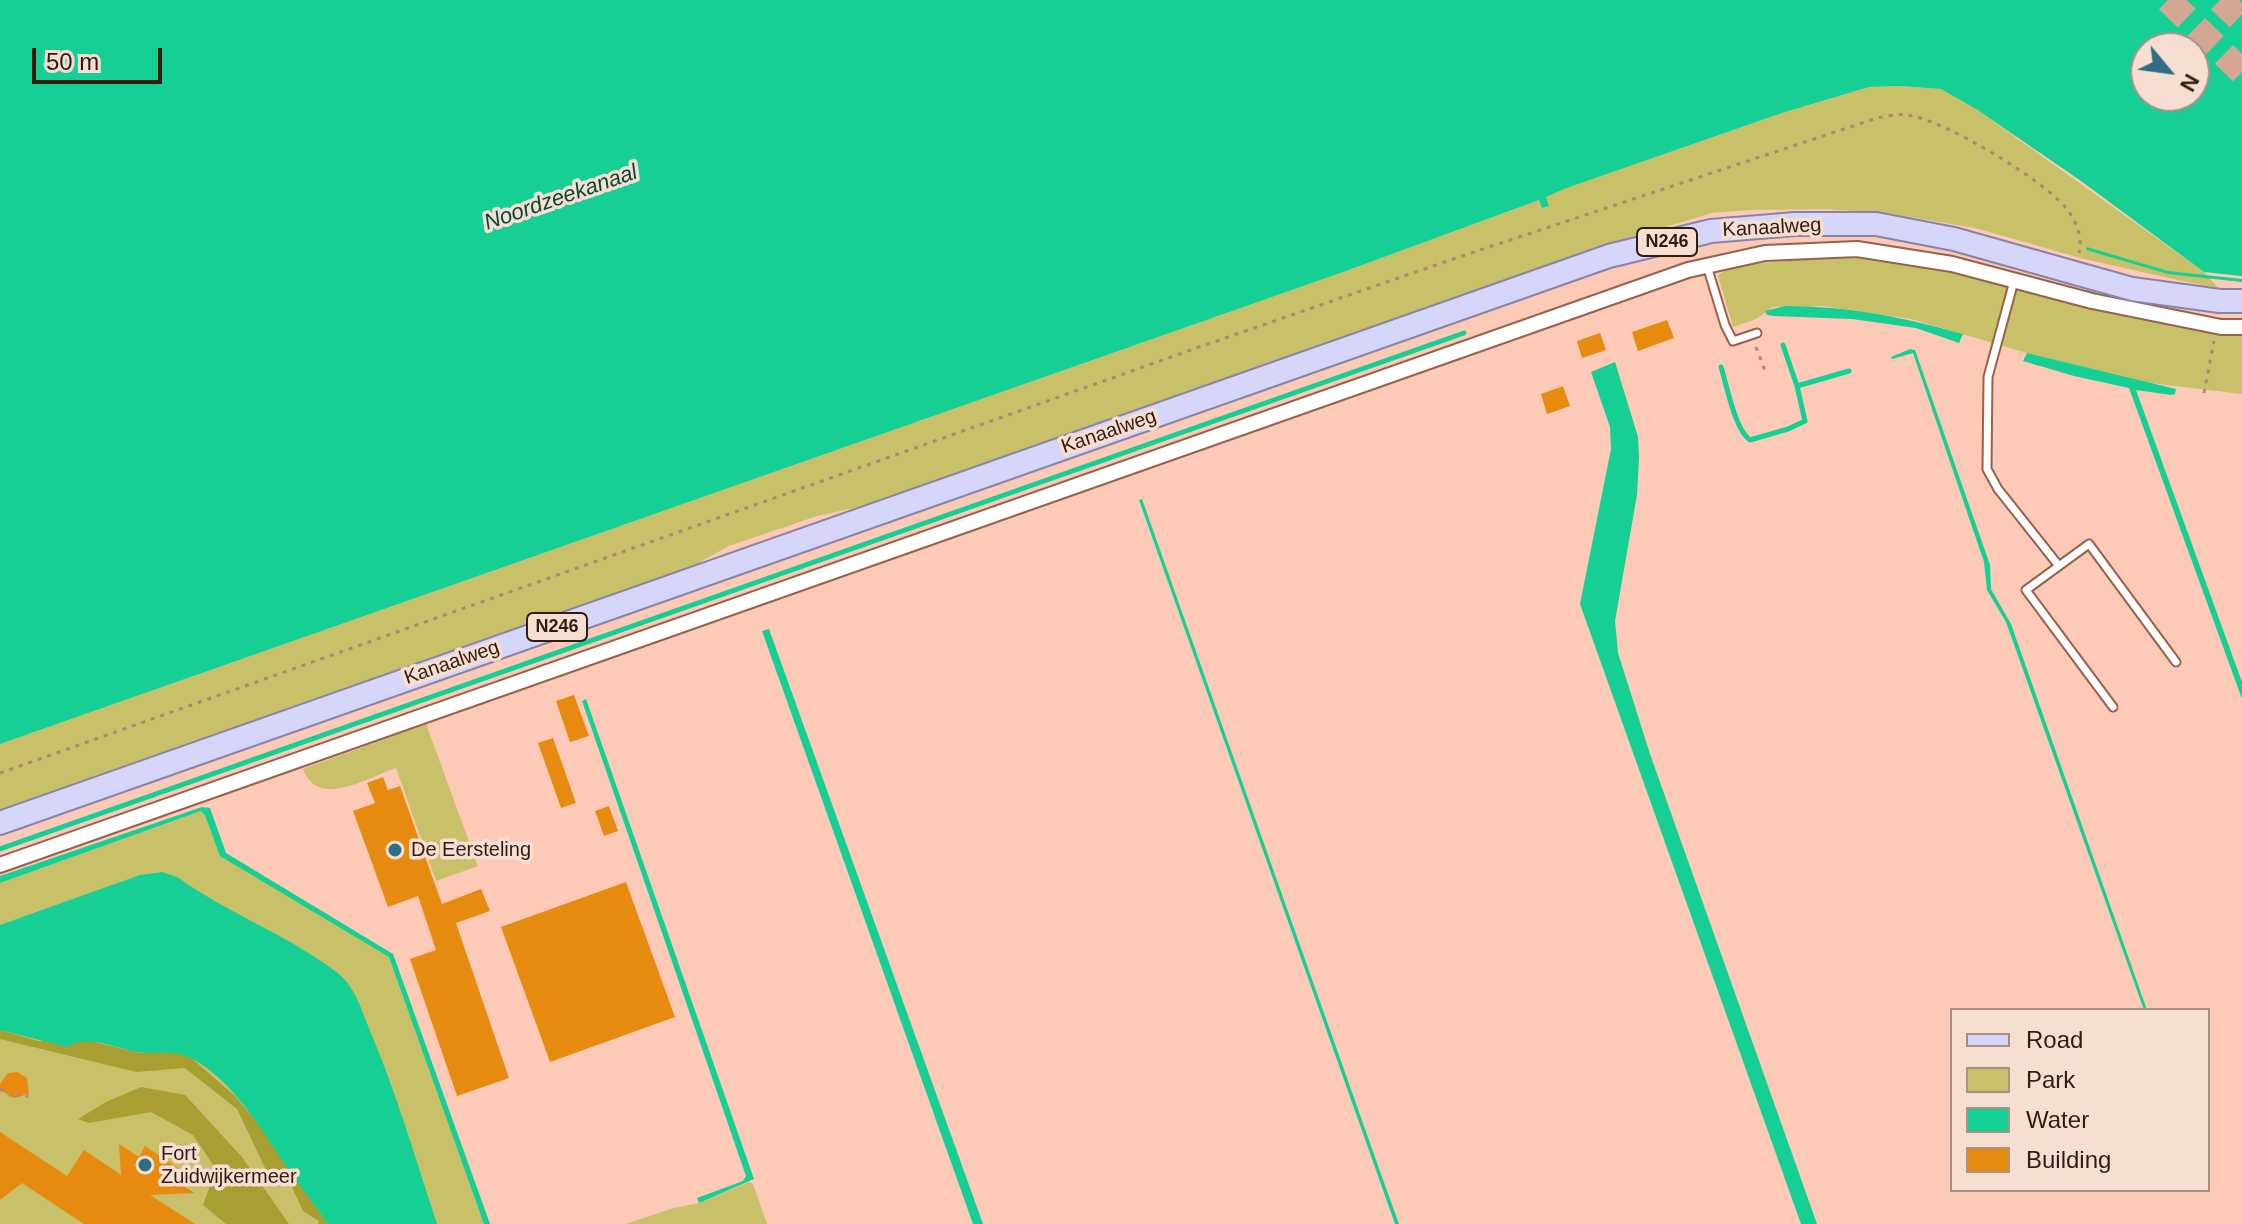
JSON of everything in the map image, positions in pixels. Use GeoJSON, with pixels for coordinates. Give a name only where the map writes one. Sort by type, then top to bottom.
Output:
{"type":"FeatureCollection","features":[{"type":"Feature","properties":{"kind":"main road","name":"Kanaalweg"},"geometry":{"type":"LineString","coordinates":[[0,823],[1609,256],[1711,231],[1795,224],[1876,224],[1954,239],[2132,289],[2242,301]]}},
{"type":"Feature","properties":{"kind":"street"},"geometry":{"type":"LineString","coordinates":[[0,865],[1707,265],[1765,253],[1857,249],[1952,264],[2092,301],[2217,326],[2242,327]]}},
{"type":"Feature","properties":{"kind":"lane"},"geometry":{"type":"LineString","coordinates":[[1707,265],[1733,341],[1754,334]]}},
{"type":"Feature","properties":{"kind":"lane"},"geometry":{"type":"LineString","coordinates":[[2014,281],[1988,377],[1987,469],[1998,489],[2059,566]]}},
{"type":"Feature","properties":{"kind":"lane"},"geometry":{"type":"LineString","coordinates":[[2113,707],[2026,590],[2089,544],[2176,662]]}},
{"type":"Feature","properties":{"kind":"path"},"geometry":{"type":"LineString","coordinates":[[0,773],[1205,345],[1877,118],[1906,114],[1934,123],[1996,156],[2041,187],[2066,208],[2079,229],[2081,248],[2074,272]]}},
{"type":"Feature","properties":{"kind":"path"},"geometry":{"type":"LineString","coordinates":[[2204,393],[2217,326]]}},
{"type":"Feature","properties":{"kind":"path"},"geometry":{"type":"LineString","coordinates":[[1754,334],[1766,373]]}},
{"type":"Feature","properties":{"kind":"path"},"geometry":{"type":"LineString","coordinates":[[0,1090],[13,1095],[23,1093],[28,1097]]}},
{"type":"Feature","properties":{"kind":"green space"},"geometry":{"type":"Polygon","coordinates":[[[1869,87],[1941,89],[1976,109],[2204,272],[2219,289],[2084,259],[1975,228],[1892,214],[1826,209],[1712,213],[1586,251],[873,504],[817,516],[729,546],[673,577],[0,812],[0,744],[1346,271],[1539,200],[1542,208],[1546,197],[1564,189],[1782,113],[1869,87]]]}},
{"type":"Feature","properties":{"kind":"green space"},"geometry":{"type":"Polygon","coordinates":[[[1817,257],[1884,259],[1959,272],[2035,294],[2187,329],[2242,334],[2242,394],[2150,383],[2027,353],[1911,319],[1822,306],[1773,307],[1756,319],[1733,327],[1718,276],[1728,267],[1817,257]]]}},
{"type":"Feature","properties":{"kind":"green space"},"geometry":{"type":"Polygon","coordinates":[[[426,724],[478,866],[436,881],[396,768],[358,783],[332,789],[310,781],[303,769],[426,724]]]}},
{"type":"Feature","properties":{"kind":"green space"},"geometry":{"type":"Polygon","coordinates":[[[207,811],[224,856],[393,954],[488,1224],[0,1224],[0,883],[207,811]]]}},
{"type":"Feature","properties":{"kind":"green space"},"geometry":{"type":"Polygon","coordinates":[[[749,1182],[753,1184],[767,1224],[625,1224],[699,1203],[749,1182]]]}},
{"type":"Feature","properties":{"kind":"shaded area"},"geometry":{"type":"Polygon","coordinates":[[[0,1030],[38,1041],[91,1041],[140,1053],[189,1056],[235,1096],[260,1126],[328,1224],[318,1224],[319,1221],[303,1211],[290,1183],[267,1172],[237,1109],[185,1068],[136,1072],[0,1039],[0,1030]]]}},
{"type":"Feature","properties":{"kind":"shaded area"},"geometry":{"type":"Polygon","coordinates":[[[141,1087],[185,1095],[242,1157],[289,1224],[226,1224],[203,1205],[216,1169],[193,1135],[151,1112],[89,1123],[78,1119],[106,1102],[141,1087]]]}},
{"type":"Feature","properties":{"kind":"water","name":"Noordzeekanaal"},"geometry":{"type":"Polygon","coordinates":[[[0,0],[2242,0],[2242,276],[2204,272],[2081,181],[1976,109],[1941,89],[1900,86],[1869,87],[1782,113],[1564,189],[1546,197],[1549,206],[1542,208],[1539,200],[1346,271],[0,744],[0,0]]]}},
{"type":"Feature","properties":{"kind":"water"},"geometry":{"type":"Polygon","coordinates":[[[2087,247],[2168,271],[2242,279],[2242,282],[2168,274],[2086,250],[2087,247]]]}},
{"type":"Feature","properties":{"kind":"water"},"geometry":{"type":"Polygon","coordinates":[[[1785,306],[1875,314],[1963,334],[1959,343],[1916,328],[1852,319],[1774,316],[1767,315],[1765,311],[1785,306]]]}},
{"type":"Feature","properties":{"kind":"water"},"geometry":{"type":"Polygon","coordinates":[[[1915,350],[1990,565],[1991,589],[2011,624],[2146,1008],[2143,1008],[2006,622],[1987,590],[1984,562],[1913,353],[1891,357],[1915,350]]]}},
{"type":"Feature","properties":{"kind":"water"},"geometry":{"type":"Polygon","coordinates":[[[2027,353],[2176,389],[2175,394],[2171,395],[2136,390],[2242,682],[2242,699],[2129,388],[2023,361],[2027,353]]]}},
{"type":"Feature","properties":{"kind":"water"},"geometry":{"type":"Polygon","coordinates":[[[1615,362],[1638,437],[1639,458],[1637,495],[1615,621],[1618,653],[1650,754],[1817,1224],[1801,1224],[1580,604],[1611,449],[1610,427],[1591,372],[1615,362]]]}},
{"type":"Feature","properties":{"kind":"water"},"geometry":{"type":"Polygon","coordinates":[[[1142,499],[1399,1224],[1395,1224],[1139,500],[1142,499]]]}},
{"type":"Feature","properties":{"kind":"water"},"geometry":{"type":"Polygon","coordinates":[[[769,629],[983,1224],[973,1224],[762,631],[769,629]]]}},
{"type":"Feature","properties":{"kind":"water"},"geometry":{"type":"Polygon","coordinates":[[[586,699],[754,1179],[699,1203],[697,1198],[743,1181],[746,1176],[582,701],[586,699]]]}},
{"type":"Feature","properties":{"kind":"water"},"geometry":{"type":"Polygon","coordinates":[[[202,807],[210,808],[226,853],[393,954],[490,1224],[484,1224],[389,957],[220,856],[201,811],[0,883],[0,876],[202,807]]]}},
{"type":"Feature","properties":{"kind":"water"},"geometry":{"type":"Polygon","coordinates":[[[162,872],[177,877],[297,946],[335,971],[348,984],[361,1007],[389,1080],[437,1224],[328,1224],[238,1099],[214,1073],[186,1056],[139,1052],[90,1042],[67,1047],[0,1030],[0,925],[140,875],[162,872]]]}},
{"type":"Feature","properties":{"kind":"building"},"geometry":{"type":"Polygon","coordinates":[[[1667,320],[1674,338],[1638,351],[1632,332],[1667,320]]]}},
{"type":"Feature","properties":{"kind":"building"},"geometry":{"type":"Polygon","coordinates":[[[1600,333],[1606,350],[1582,358],[1577,341],[1600,333]]]}},
{"type":"Feature","properties":{"kind":"building"},"geometry":{"type":"Polygon","coordinates":[[[1563,386],[1570,406],[1547,414],[1541,394],[1563,386]]]}},
{"type":"Feature","properties":{"kind":"building"},"geometry":{"type":"Polygon","coordinates":[[[574,695],[589,736],[570,742],[556,701],[574,695]]]}},
{"type":"Feature","properties":{"kind":"building"},"geometry":{"type":"Polygon","coordinates":[[[553,738],[576,803],[561,808],[538,743],[553,738]]]}},
{"type":"Feature","properties":{"kind":"building"},"geometry":{"type":"Polygon","coordinates":[[[383,777],[388,790],[400,786],[442,904],[481,889],[490,911],[456,923],[509,1078],[457,1096],[410,959],[436,950],[418,896],[388,907],[353,811],[375,803],[367,783],[383,777]]]}},
{"type":"Feature","properties":{"kind":"building"},"geometry":{"type":"Polygon","coordinates":[[[609,806],[618,831],[604,836],[595,811],[609,806]]]}},
{"type":"Feature","properties":{"kind":"building"},"geometry":{"type":"Polygon","coordinates":[[[626,882],[675,1017],[550,1062],[501,927],[626,882]]]}},
{"type":"Feature","properties":{"kind":"building"},"geometry":{"type":"Polygon","coordinates":[[[17,1072],[27,1078],[29,1094],[14,1098],[0,1090],[0,1084],[8,1073],[17,1072]]]}},
{"type":"Feature","properties":{"kind":"building"},"geometry":{"type":"Polygon","coordinates":[[[0,1132],[67,1176],[84,1150],[121,1175],[119,1144],[139,1157],[145,1146],[181,1170],[174,1180],[195,1193],[150,1195],[195,1224],[84,1224],[22,1183],[0,1200],[0,1132]]]}},
{"type":"Feature","properties":{"kind":"waterway"},"geometry":{"type":"LineString","coordinates":[[0,849],[1464,333]]}},
{"type":"Feature","properties":{"kind":"waterway"},"geometry":{"type":"LineString","coordinates":[[1783,345],[1797,386]]}},
{"type":"Feature","properties":{"kind":"waterway"},"geometry":{"type":"LineString","coordinates":[[1721,367],[1736,418],[1750,440],[1805,421],[1797,386],[1849,371]]}},
{"type":"Feature","properties":{"kind":"tunnel"},"geometry":{"type":"LineString","coordinates":[[2168,0],[2242,72]]}},
{"type":"Feature","properties":{"kind":"tunnel"},"geometry":{"type":"LineString","coordinates":[[2220,0],[2242,21]]}},
{"type":"Feature","properties":{"kind":"place","name":"De Eersteling"},"geometry":{"type":"Point","coordinates":[395,850]}},
{"type":"Feature","properties":{"kind":"place","name":"Fort Zuidwijkermeer"},"geometry":{"type":"Point","coordinates":[145,1165]}}]}
